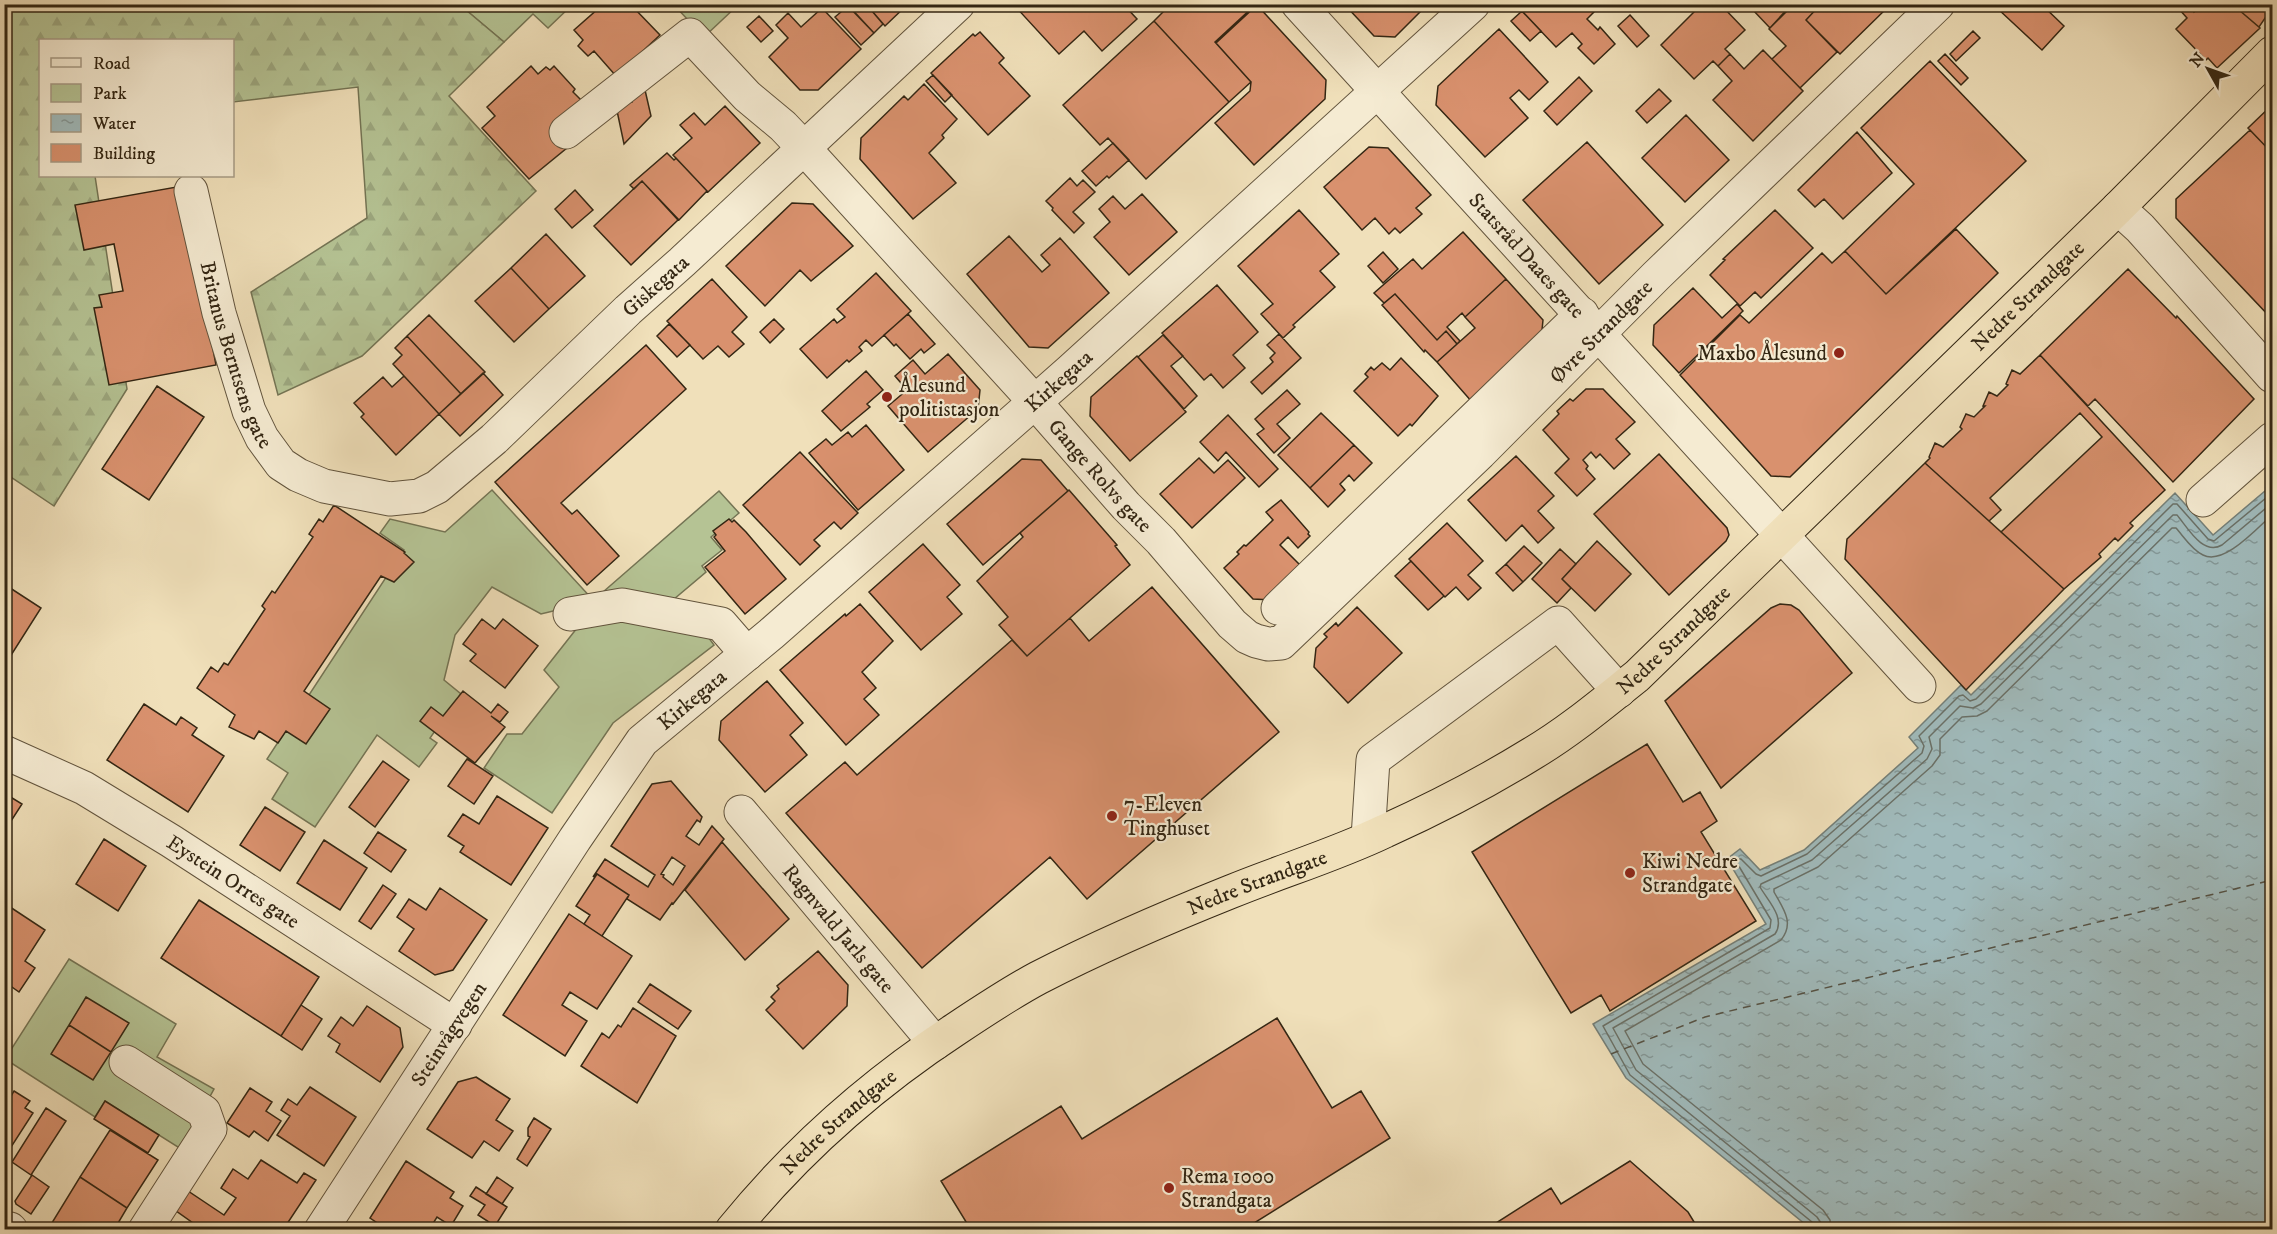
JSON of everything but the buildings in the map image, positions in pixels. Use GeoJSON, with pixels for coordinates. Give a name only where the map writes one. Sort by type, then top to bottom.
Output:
{"type":"FeatureCollection","features":[{"type":"Feature","properties":{"kind":"highway","name":"Nedre Strandgate"},"geometry":{"type":"LineString","coordinates":[[732,1230],[817,1138],[880,1084],[993,1004],[1070,963],[1227,893],[1368,838],[1468,790],[1535,752],[1619,691],[2118,208],[2272,53]]}},
{"type":"Feature","properties":{"kind":"street","name":"Giskegata"},"geometry":{"type":"LineString","coordinates":[[324,486],[390,499],[418,496],[437,488],[494,439],[628,310],[958,4]]}},
{"type":"Feature","properties":{"kind":"street","name":"Statsråd Daaes gate"},"geometry":{"type":"LineString","coordinates":[[1298,4],[1781,534]]}},
{"type":"Feature","properties":{"kind":"street","name":"Kirkegata"},"geometry":{"type":"LineString","coordinates":[[575,838],[642,741],[747,654],[1035,402],[1473,4]]}},
{"type":"Feature","properties":{"kind":"street","name":"Øvre Strandgate"},"geometry":{"type":"LineString","coordinates":[[1256,641],[1269,644],[1281,643],[1289,638],[1591,324],[1656,276],[1938,4]]}},
{"type":"Feature","properties":{"kind":"street","name":"Gange Rolvs gate"},"geometry":{"type":"LineString","coordinates":[[566,132],[690,35],[747,96],[804,147],[1126,506],[1161,541],[1232,624],[1247,637],[1256,641]]}},
{"type":"Feature","properties":{"kind":"street","name":"Britanus Berntsens gate"},"geometry":{"type":"LineString","coordinates":[[191,190],[219,313],[249,411],[262,438],[281,464],[298,475],[324,486]]}},
{"type":"Feature","properties":{"kind":"street"},"geometry":{"type":"LineString","coordinates":[[2118,208],[2140,228],[2272,376]]}},
{"type":"Feature","properties":{"kind":"street"},"geometry":{"type":"LineString","coordinates":[[1278,608],[1591,324]]}},
{"type":"Feature","properties":{"kind":"street"},"geometry":{"type":"LineString","coordinates":[[2203,500],[2272,439]]}},
{"type":"Feature","properties":{"kind":"street"},"geometry":{"type":"LineString","coordinates":[[1781,534],[1919,686]]}},
{"type":"Feature","properties":{"kind":"street"},"geometry":{"type":"LineString","coordinates":[[570,614],[622,606],[720,624],[747,654]]}},
{"type":"Feature","properties":{"kind":"street"},"geometry":{"type":"LineString","coordinates":[[1368,838],[1373,760],[1558,623],[1619,691]]}},
{"type":"Feature","properties":{"kind":"street","name":"Eystein Orres gate"},"geometry":{"type":"LineString","coordinates":[[4,752],[84,788],[171,841],[455,1025]]}},
{"type":"Feature","properties":{"kind":"street","name":"Ragnvald Jarls gate"},"geometry":{"type":"LineString","coordinates":[[741,812],[935,1043]]}},
{"type":"Feature","properties":{"kind":"street","name":"Steinvågvegen"},"geometry":{"type":"LineString","coordinates":[[321,1230],[575,838]]}},
{"type":"Feature","properties":{"kind":"street"},"geometry":{"type":"LineString","coordinates":[[126,1062],[204,1112],[210,1129],[145,1230]]}},
{"type":"Feature","properties":{"kind":"green space"},"geometry":{"type":"Polygon","coordinates":[[[7,5],[460,5],[504,42],[449,96],[536,191],[362,356],[278,395],[251,292],[367,218],[358,87],[234,102],[234,39],[39,39],[39,177],[95,177],[127,389],[54,506],[5,473],[4,8],[7,5]]]}},
{"type":"Feature","properties":{"kind":"green space"},"geometry":{"type":"Polygon","coordinates":[[[460,5],[572,5],[548,28],[533,14],[504,42],[460,5]]]}},
{"type":"Feature","properties":{"kind":"green space"},"geometry":{"type":"Polygon","coordinates":[[[674,5],[738,5],[704,37],[674,5]]]}},
{"type":"Feature","properties":{"kind":"green space"},"geometry":{"type":"Polygon","coordinates":[[[492,490],[594,601],[541,614],[492,587],[455,635],[444,680],[461,694],[430,738],[437,743],[419,767],[377,735],[315,827],[272,799],[288,773],[267,759],[404,550],[380,533],[390,519],[445,532],[492,490]]]}},
{"type":"Feature","properties":{"kind":"green space"},"geometry":{"type":"Polygon","coordinates":[[[719,491],[739,513],[711,537],[722,550],[702,566],[706,572],[667,605],[603,592],[719,491]]]}},
{"type":"Feature","properties":{"kind":"green space"},"geometry":{"type":"Polygon","coordinates":[[[621,613],[706,634],[714,645],[613,723],[552,813],[484,768],[507,734],[522,734],[559,687],[544,670],[581,623],[621,613]]]}},
{"type":"Feature","properties":{"kind":"green space"},"geometry":{"type":"Polygon","coordinates":[[[69,959],[176,1024],[157,1057],[214,1089],[181,1149],[105,1101],[95,1117],[5,1059],[69,959]]]}},
{"type":"Feature","properties":{"kind":"water"},"geometry":{"type":"Polygon","coordinates":[[[2272,485],[2272,1229],[1811,1229],[1626,1078],[1593,1024],[1766,924],[1727,859],[1740,849],[1760,870],[1804,850],[1918,748],[1909,737],[1961,685],[1971,695],[2175,493],[2213,535],[2272,485]]]}},
{"type":"Feature","properties":{"kind":"ferry route"},"geometry":{"type":"LineString","coordinates":[[1611,1054],[1705,1017],[2272,880]]}},
{"type":"Feature","properties":{"kind":"place","name":"Maxbo Ålesund"},"geometry":{"type":"Point","coordinates":[1839,353]}},
{"type":"Feature","properties":{"kind":"place","name":"Ålesund politistasjon"},"geometry":{"type":"Point","coordinates":[887,397]}},
{"type":"Feature","properties":{"kind":"place","name":"7-Eleven Tinghuset"},"geometry":{"type":"Point","coordinates":[1112,816]}},
{"type":"Feature","properties":{"kind":"place","name":"Kiwi Nedre Strandgate"},"geometry":{"type":"Point","coordinates":[1630,873]}},
{"type":"Feature","properties":{"kind":"place","name":"Rema 1000 Strandgata"},"geometry":{"type":"Point","coordinates":[1169,1188]}}]}
